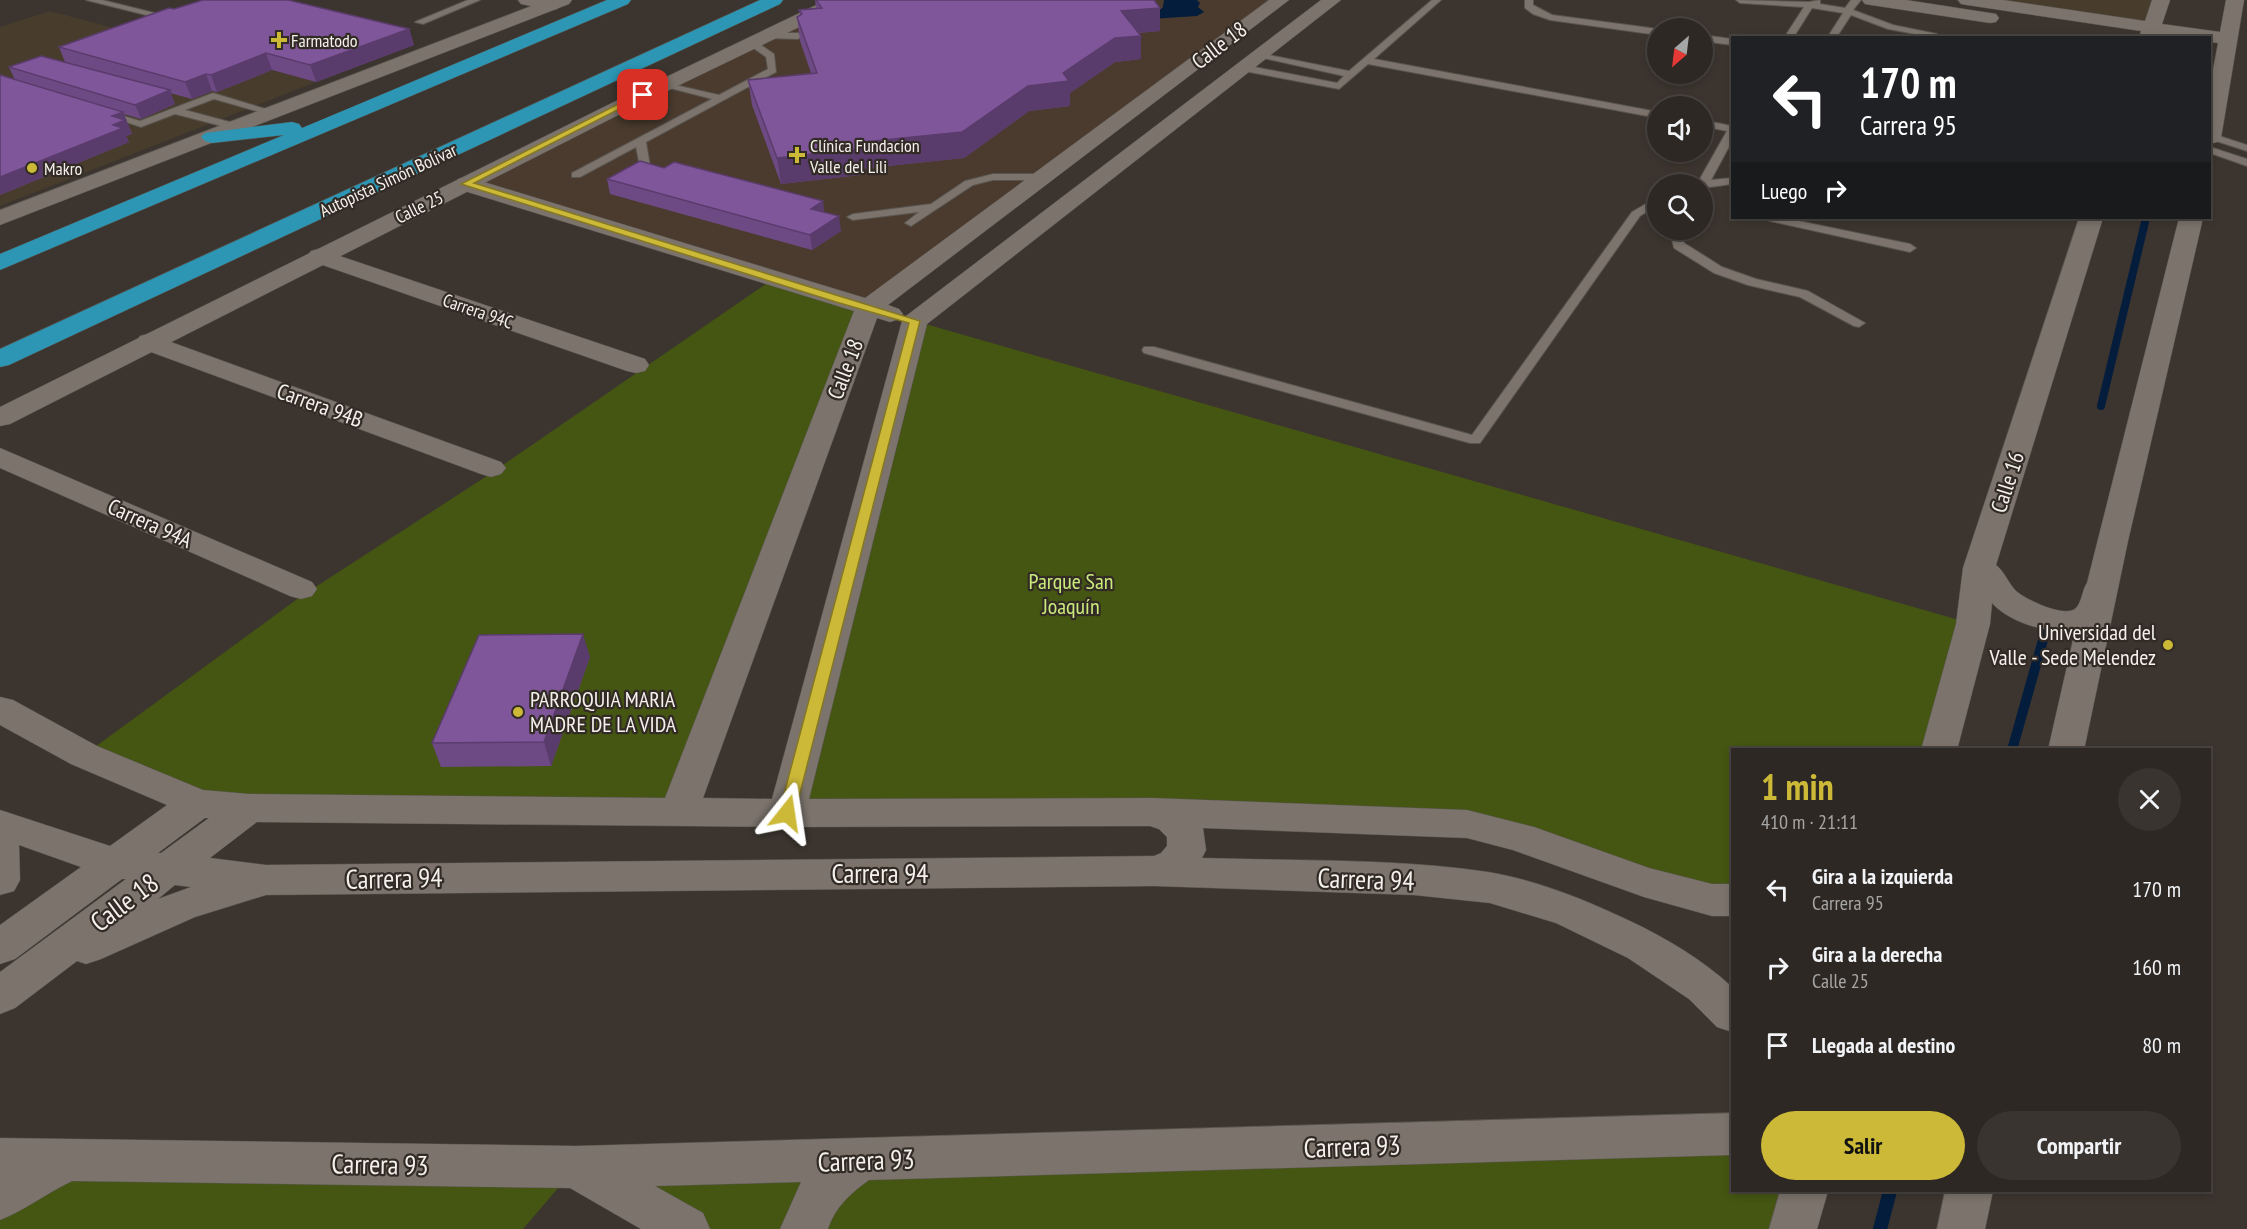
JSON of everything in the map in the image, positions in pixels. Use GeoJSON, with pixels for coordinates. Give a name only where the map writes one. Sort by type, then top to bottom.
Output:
{"type":"FeatureCollection","features":[{"type":"Feature","properties":{"kind":"highway"},"geometry":{"type":"LineString","coordinates":[[0,263],[622,0]]}},
{"type":"Feature","properties":{"kind":"highway","name":"Autopista Simón Bolívar"},"geometry":{"type":"LineString","coordinates":[[0,359],[774,0]]}},
{"type":"Feature","properties":{"kind":"highway"},"geometry":{"type":"LineString","coordinates":[[212,136],[327,124]]}},
{"type":"Feature","properties":{"kind":"street"},"geometry":{"type":"LineString","coordinates":[[526,0],[557,3]]}},
{"type":"Feature","properties":{"kind":"street","name":"Calle 25"},"geometry":{"type":"LineString","coordinates":[[0,418],[665,84],[841,0]]}},
{"type":"Feature","properties":{"kind":"street","name":"Calle 18"},"geometry":{"type":"LineString","coordinates":[[679,811],[868,308],[1280,0]]}},
{"type":"Feature","properties":{"kind":"street","name":"Calle 18"},"geometry":{"type":"LineString","coordinates":[[915,321],[1332,0]]}},
{"type":"Feature","properties":{"kind":"street"},"geometry":{"type":"LineString","coordinates":[[1870,0],[2100,36]]}},
{"type":"Feature","properties":{"kind":"street"},"geometry":{"type":"LineString","coordinates":[[1916,7],[1926,6],[1977,13],[1991,11],[1992,8],[1987,4],[1969,0]]}},
{"type":"Feature","properties":{"kind":"street"},"geometry":{"type":"LineString","coordinates":[[1969,0],[2150,33],[2161,0]]}},
{"type":"Feature","properties":{"kind":"street"},"geometry":{"type":"LineString","coordinates":[[2211,129],[2221,49],[2235,0]]}},
{"type":"Feature","properties":{"kind":"street"},"geometry":{"type":"LineString","coordinates":[[0,218],[557,3]]}},
{"type":"Feature","properties":{"kind":"street"},"geometry":{"type":"LineString","coordinates":[[466,184],[915,321],[787,813]]}},
{"type":"Feature","properties":{"kind":"street","name":"Calle 16"},"geometry":{"type":"LineString","coordinates":[[1940,748],[1973,624],[1979,568],[2091,219]]}},
{"type":"Feature","properties":{"kind":"street"},"geometry":{"type":"LineString","coordinates":[[2066,748],[2112,541],[2190,219]]}},
{"type":"Feature","properties":{"kind":"street","name":"Carrera 94C"},"geometry":{"type":"LineString","coordinates":[[319,256],[636,365]]}},
{"type":"Feature","properties":{"kind":"street","name":"Carrera 94B"},"geometry":{"type":"LineString","coordinates":[[148,342],[491,468]]}},
{"type":"Feature","properties":{"kind":"street","name":"Carrera 94A"},"geometry":{"type":"LineString","coordinates":[[0,457],[301,589]]}},
{"type":"Feature","properties":{"kind":"street"},"geometry":{"type":"LineString","coordinates":[[1979,568],[1994,582],[2006,599],[2022,610],[2053,620],[2081,618],[2092,611],[2112,541]]}},
{"type":"Feature","properties":{"kind":"street"},"geometry":{"type":"LineString","coordinates":[[0,709],[84,754],[198,803],[249,808],[787,813],[1152,812],[1467,824],[1520,837],[1644,882],[1712,900],[1731,900]]}},
{"type":"Feature","properties":{"kind":"street","name":"Calle 18"},"geometry":{"type":"LineString","coordinates":[[5,976],[115,863],[198,803]]}},
{"type":"Feature","properties":{"kind":"street","name":"Calle 18"},"geometry":{"type":"LineString","coordinates":[[5,976],[168,869],[249,808]]}},
{"type":"Feature","properties":{"kind":"street"},"geometry":{"type":"LineString","coordinates":[[1152,812],[1172,819],[1186,832],[1187,850],[1175,864],[1154,871]]}},
{"type":"Feature","properties":{"kind":"street","name":"Carrera 94"},"geometry":{"type":"LineString","coordinates":[[0,824],[115,863],[266,880],[1154,871],[1414,880],[1490,888],[1568,910],[1643,946],[1704,987],[1731,1013]]}},
{"type":"Feature","properties":{"kind":"street"},"geometry":{"type":"LineString","coordinates":[[0,844],[0,880]]}},
{"type":"Feature","properties":{"kind":"street"},"geometry":{"type":"LineString","coordinates":[[5,976],[183,905],[266,880]]}},
{"type":"Feature","properties":{"kind":"street","name":"Carrera 93"},"geometry":{"type":"LineString","coordinates":[[0,1159],[576,1167],[859,1161],[1731,1134]]}},
{"type":"Feature","properties":{"kind":"street"},"geometry":{"type":"LineString","coordinates":[[0,1198],[28,1179],[69,1160]]}},
{"type":"Feature","properties":{"kind":"street"},"geometry":{"type":"LineString","coordinates":[[804,1229],[808,1211],[829,1182],[859,1161]]}},
{"type":"Feature","properties":{"kind":"street"},"geometry":{"type":"LineString","coordinates":[[576,1167],[686,1229]]}},
{"type":"Feature","properties":{"kind":"street"},"geometry":{"type":"LineString","coordinates":[[1793,1229],[1804,1192]]}},
{"type":"Feature","properties":{"kind":"street"},"geometry":{"type":"LineString","coordinates":[[1961,1229],[1969,1192]]}},
{"type":"Feature","properties":{"kind":"lane"},"geometry":{"type":"LineString","coordinates":[[90,0],[169,18],[186,19]]}},
{"type":"Feature","properties":{"kind":"lane"},"geometry":{"type":"LineString","coordinates":[[420,22],[476,0]]}},
{"type":"Feature","properties":{"kind":"lane"},"geometry":{"type":"LineString","coordinates":[[1252,62],[1339,86],[1437,0]]}},
{"type":"Feature","properties":{"kind":"lane"},"geometry":{"type":"LineString","coordinates":[[1529,0],[1528,6],[1550,17],[1647,30]]}},
{"type":"Feature","properties":{"kind":"lane"},"geometry":{"type":"LineString","coordinates":[[1740,0],[1810,5],[1849,11],[1892,27],[1932,34],[1931,36]]}},
{"type":"Feature","properties":{"kind":"lane"},"geometry":{"type":"LineString","coordinates":[[1789,36],[1810,5],[1820,0]]}},
{"type":"Feature","properties":{"kind":"lane"},"geometry":{"type":"LineString","coordinates":[[1832,36],[1850,6],[1857,0]]}},
{"type":"Feature","properties":{"kind":"lane"},"geometry":{"type":"LineString","coordinates":[[576,175],[773,70],[771,56],[760,39],[798,36]]}},
{"type":"Feature","properties":{"kind":"lane"},"geometry":{"type":"LineString","coordinates":[[1713,39],[1731,42]]}},
{"type":"Feature","properties":{"kind":"lane"},"geometry":{"type":"LineString","coordinates":[[1367,61],[1647,113]]}},
{"type":"Feature","properties":{"kind":"lane"},"geometry":{"type":"LineString","coordinates":[[1252,62],[1351,74]]}},
{"type":"Feature","properties":{"kind":"lane"},"geometry":{"type":"LineString","coordinates":[[665,84],[721,98]]}},
{"type":"Feature","properties":{"kind":"lane"},"geometry":{"type":"LineString","coordinates":[[97,111],[141,124],[213,96],[274,112]]}},
{"type":"Feature","properties":{"kind":"lane"},"geometry":{"type":"LineString","coordinates":[[170,98],[192,104]]}},
{"type":"Feature","properties":{"kind":"lane"},"geometry":{"type":"LineString","coordinates":[[175,111],[237,127]]}},
{"type":"Feature","properties":{"kind":"lane"},"geometry":{"type":"LineString","coordinates":[[1713,126],[1731,130]]}},
{"type":"Feature","properties":{"kind":"lane"},"geometry":{"type":"LineString","coordinates":[[1731,132],[1702,185],[1731,182]]}},
{"type":"Feature","properties":{"kind":"lane"},"geometry":{"type":"LineString","coordinates":[[2211,137],[2247,148]]}},
{"type":"Feature","properties":{"kind":"lane"},"geometry":{"type":"LineString","coordinates":[[640,141],[646,172]]}},
{"type":"Feature","properties":{"kind":"lane"},"geometry":{"type":"LineString","coordinates":[[2211,150],[2247,163]]}},
{"type":"Feature","properties":{"kind":"lane"},"geometry":{"type":"LineString","coordinates":[[911,223],[960,188],[979,180],[1014,176],[1043,177]]}},
{"type":"Feature","properties":{"kind":"lane"},"geometry":{"type":"LineString","coordinates":[[853,217],[932,207]]}},
{"type":"Feature","properties":{"kind":"lane"},"geometry":{"type":"LineString","coordinates":[[1149,350],[1475,440],[1636,214],[1647,207]]}},
{"type":"Feature","properties":{"kind":"lane"},"geometry":{"type":"LineString","coordinates":[[1775,219],[1910,248]]}},
{"type":"Feature","properties":{"kind":"lane"},"geometry":{"type":"LineString","coordinates":[[1677,240],[1678,245],[1718,270],[1752,282],[1804,294],[1859,323]]}},
{"type":"Feature","properties":{"kind":"shaded area","name":"Clínica Fundacion Valle del Lili"},"geometry":{"type":"Polygon","coordinates":[[[841,0],[1280,0],[868,308],[466,184],[841,0]]]}},
{"type":"Feature","properties":{"kind":"shaded area"},"geometry":{"type":"Polygon","coordinates":[[[1967,0],[2161,0],[2152,28],[1967,0]]]}},
{"type":"Feature","properties":{"kind":"shaded area"},"geometry":{"type":"Polygon","coordinates":[[[50,11],[316,82],[0,206],[0,27],[50,11]]]}},
{"type":"Feature","properties":{"kind":"green space"},"geometry":{"type":"Polygon","coordinates":[[[773,279],[868,308],[679,811],[249,808],[84,755],[300,597],[490,474],[773,279]]]}},
{"type":"Feature","properties":{"kind":"green space","name":"Parque San Joaquín"},"geometry":{"type":"Polygon","coordinates":[[[915,321],[1973,624],[1940,748],[1731,748],[1731,900],[1712,900],[1520,837],[787,813],[915,321]]]}},
{"type":"Feature","properties":{"kind":"green space"},"geometry":{"type":"Polygon","coordinates":[[[1731,1134],[1731,1192],[1804,1192],[1793,1229],[686,1229],[576,1167],[523,1229],[0,1229],[0,1159],[859,1160],[1731,1134]]]}},
{"type":"Feature","properties":{"kind":"water"},"geometry":{"type":"Polygon","coordinates":[[[1164,0],[1197,0],[1200,3],[1198,7],[1204,12],[1197,16],[1150,19],[1163,7],[1164,0]]]}},
{"type":"Feature","properties":{"kind":"building"},"geometry":{"type":"Polygon","coordinates":[[[203,0],[288,0],[409,29],[310,65],[266,53],[211,75],[206,74],[185,82],[59,47],[169,8],[174,9],[203,0]]]}},
{"type":"Feature","properties":{"kind":"building"},"geometry":{"type":"Polygon","coordinates":[[[816,0],[1154,0],[1160,8],[1121,11],[1141,36],[1115,38],[1063,73],[1069,81],[1028,86],[962,132],[855,143],[857,149],[777,158],[748,80],[817,73],[797,17],[802,14],[799,10],[822,8],[816,0]]]}},
{"type":"Feature","properties":{"kind":"building"},"geometry":{"type":"Polygon","coordinates":[[[41,56],[170,90],[135,105],[9,67],[41,56]]]}},
{"type":"Feature","properties":{"kind":"building","name":"Makro"},"geometry":{"type":"Polygon","coordinates":[[[0,75],[123,112],[112,116],[125,120],[113,125],[123,128],[0,177],[0,75]]]}},
{"type":"Feature","properties":{"kind":"building"},"geometry":{"type":"Polygon","coordinates":[[[640,161],[664,168],[674,162],[823,201],[811,209],[839,216],[810,235],[607,179],[640,161]]]}},
{"type":"Feature","properties":{"kind":"building","name":"PARROQUIA MARIA MADRE DE LA VIDA"},"geometry":{"type":"Polygon","coordinates":[[[583,634],[544,742],[432,743],[479,635],[583,634]]]}},
{"type":"Feature","properties":{"kind":"waterway"},"geometry":{"type":"LineString","coordinates":[[2101,406],[2146,219]]}},
{"type":"Feature","properties":{"kind":"waterway"},"geometry":{"type":"LineString","coordinates":[[2013,748],[2045,633]]}},
{"type":"Feature","properties":{"kind":"waterway"},"geometry":{"type":"LineString","coordinates":[[1880,1229],[1890,1192]]}},
{"type":"Feature","properties":{"kind":"place","name":"Farmatodo"},"geometry":{"type":"Point","coordinates":[279,40]}},
{"type":"Feature","properties":{"kind":"place","name":"Clínica Fundacion Valle del Lili"},"geometry":{"type":"Point","coordinates":[797,155]}},
{"type":"Feature","properties":{"kind":"place","name":"Makro"},"geometry":{"type":"Point","coordinates":[32,168]}},
{"type":"Feature","properties":{"kind":"place","name":"Universidad del Valle - Sede Melendez"},"geometry":{"type":"Point","coordinates":[2168,645]}},
{"type":"Feature","properties":{"kind":"place","name":"PARROQUIA MARIA MADRE DE LA VIDA"},"geometry":{"type":"Point","coordinates":[518,712]}},
{"type":"Feature","properties":{"kind":"route"},"geometry":{"type":"LineString","coordinates":[[643,95],[466,184],[840,300],[915,321],[787,813]]}}]}
